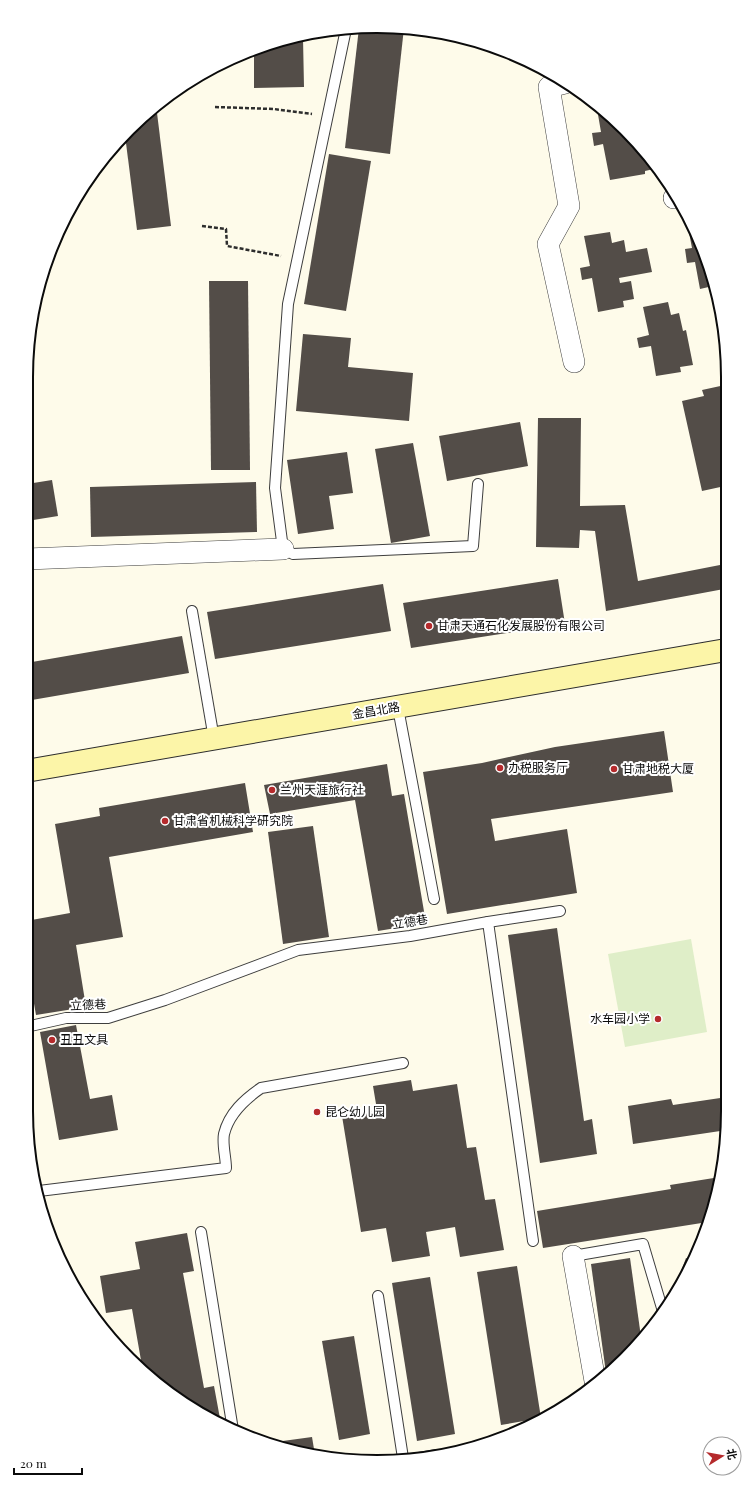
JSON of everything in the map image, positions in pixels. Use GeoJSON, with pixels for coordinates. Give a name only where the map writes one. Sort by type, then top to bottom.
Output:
{"type":"FeatureCollection","features":[{"type":"Feature","properties":{"kind":"main road","name":"金昌北路"},"geometry":{"type":"LineString","coordinates":[[33,770],[398,708],[721,651]]}},
{"type":"Feature","properties":{"kind":"street"},"geometry":{"type":"LineString","coordinates":[[558,84],[549,86],[569,206],[548,244],[574,362]]}},
{"type":"Feature","properties":{"kind":"street"},"geometry":{"type":"LineString","coordinates":[[33,559],[283,549]]}},
{"type":"Feature","properties":{"kind":"street"},"geometry":{"type":"LineString","coordinates":[[573,1256],[594,1377]]}},
{"type":"Feature","properties":{"kind":"lane"},"geometry":{"type":"LineString","coordinates":[[345,35],[288,304],[275,488],[283,549],[293,554],[473,546],[478,484]]}},
{"type":"Feature","properties":{"kind":"lane"},"geometry":{"type":"LineString","coordinates":[[192,611],[214,739]]}},
{"type":"Feature","properties":{"kind":"lane"},"geometry":{"type":"LineString","coordinates":[[398,708],[434,899]]}},
{"type":"Feature","properties":{"kind":"lane","name":"立德巷"},"geometry":{"type":"LineString","coordinates":[[33,1025],[66,1018],[108,1018],[165,1000],[298,950],[410,936],[560,911]]}},
{"type":"Feature","properties":{"kind":"lane"},"geometry":{"type":"LineString","coordinates":[[488,922],[533,1241]]}},
{"type":"Feature","properties":{"kind":"lane"},"geometry":{"type":"LineString","coordinates":[[43,1191],[226,1168],[224,1134],[232,1116],[244,1100],[261,1088],[403,1063]]}},
{"type":"Feature","properties":{"kind":"lane"},"geometry":{"type":"LineString","coordinates":[[200,1232],[233,1424]]}},
{"type":"Feature","properties":{"kind":"lane"},"geometry":{"type":"LineString","coordinates":[[573,1256],[643,1244],[661,1305]]}},
{"type":"Feature","properties":{"kind":"lane"},"geometry":{"type":"LineString","coordinates":[[378,1296],[402,1454]]}},
{"type":"Feature","properties":{"kind":"path"},"geometry":{"type":"LineString","coordinates":[[214,107],[274,109],[327,116]]}},
{"type":"Feature","properties":{"kind":"path"},"geometry":{"type":"LineString","coordinates":[[202,226],[226,229],[227,246],[297,259]]}},
{"type":"Feature","properties":{"kind":"green space"},"geometry":{"type":"Polygon","coordinates":[[[691,939],[707,1032],[625,1047],[608,954],[691,939]]]}},
{"type":"Feature","properties":{"kind":"building"},"geometry":{"type":"Polygon","coordinates":[[[358,34],[403,34],[390,154],[345,148],[358,34]]]}},
{"type":"Feature","properties":{"kind":"building"},"geometry":{"type":"Polygon","coordinates":[[[303,42],[304,87],[254,88],[254,56],[303,42]]]}},
{"type":"Feature","properties":{"kind":"building"},"geometry":{"type":"Polygon","coordinates":[[[157,113],[171,226],[137,230],[126,142],[157,113]]]}},
{"type":"Feature","properties":{"kind":"building"},"geometry":{"type":"Polygon","coordinates":[[[598,113],[636,150],[651,170],[645,171],[645,174],[610,180],[603,144],[594,146],[592,133],[601,132],[598,113]]]}},
{"type":"Feature","properties":{"kind":"building"},"geometry":{"type":"Polygon","coordinates":[[[329,154],[371,161],[346,311],[304,304],[329,154]]]}},
{"type":"Feature","properties":{"kind":"building"},"geometry":{"type":"Polygon","coordinates":[[[689,231],[703,266],[709,287],[700,289],[695,262],[687,263],[685,249],[692,248],[689,231]]]}},
{"type":"Feature","properties":{"kind":"building"},"geometry":{"type":"Polygon","coordinates":[[[610,232],[612,243],[624,240],[626,252],[647,248],[652,272],[619,278],[620,283],[631,281],[634,299],[623,301],[624,307],[598,312],[592,278],[582,280],[580,268],[590,266],[584,236],[610,232]]]}},
{"type":"Feature","properties":{"kind":"building"},"geometry":{"type":"Polygon","coordinates":[[[209,281],[248,281],[250,470],[211,470],[209,281]]]}},
{"type":"Feature","properties":{"kind":"building"},"geometry":{"type":"Polygon","coordinates":[[[668,302],[671,315],[679,313],[683,331],[686,330],[693,365],[680,367],[681,372],[656,376],[651,346],[639,348],[637,338],[649,335],[643,307],[668,302]]]}},
{"type":"Feature","properties":{"kind":"building"},"geometry":{"type":"Polygon","coordinates":[[[303,334],[351,338],[348,367],[413,373],[409,421],[296,411],[303,334]]]}},
{"type":"Feature","properties":{"kind":"building"},"geometry":{"type":"Polygon","coordinates":[[[721,386],[721,487],[702,491],[682,401],[704,396],[702,390],[721,386]]]}},
{"type":"Feature","properties":{"kind":"building"},"geometry":{"type":"Polygon","coordinates":[[[538,418],[581,418],[580,506],[625,505],[638,581],[720,565],[721,590],[606,611],[595,531],[580,530],[579,548],[536,547],[538,418]]]}},
{"type":"Feature","properties":{"kind":"building"},"geometry":{"type":"Polygon","coordinates":[[[520,422],[528,466],[447,481],[439,436],[520,422]]]}},
{"type":"Feature","properties":{"kind":"building"},"geometry":{"type":"Polygon","coordinates":[[[413,443],[430,536],[391,543],[375,449],[413,443]]]}},
{"type":"Feature","properties":{"kind":"building"},"geometry":{"type":"Polygon","coordinates":[[[347,452],[353,493],[329,496],[334,529],[298,534],[287,460],[347,452]]]}},
{"type":"Feature","properties":{"kind":"building"},"geometry":{"type":"Polygon","coordinates":[[[52,480],[58,516],[33,520],[33,483],[52,480]]]}},
{"type":"Feature","properties":{"kind":"building"},"geometry":{"type":"Polygon","coordinates":[[[256,482],[257,532],[91,537],[90,487],[256,482]]]}},
{"type":"Feature","properties":{"kind":"building"},"geometry":{"type":"Polygon","coordinates":[[[558,579],[565,624],[411,648],[403,603],[558,579]]]}},
{"type":"Feature","properties":{"kind":"building"},"geometry":{"type":"Polygon","coordinates":[[[383,584],[391,631],[215,659],[207,612],[383,584]]]}},
{"type":"Feature","properties":{"kind":"building"},"geometry":{"type":"Polygon","coordinates":[[[182,636],[189,673],[33,700],[33,662],[182,636]]]}},
{"type":"Feature","properties":{"kind":"building"},"geometry":{"type":"Polygon","coordinates":[[[664,731],[673,792],[491,819],[495,841],[567,829],[577,893],[447,914],[423,772],[482,763],[555,747],[664,731]]]}},
{"type":"Feature","properties":{"kind":"building"},"geometry":{"type":"Polygon","coordinates":[[[387,764],[392,796],[404,794],[426,923],[378,931],[355,800],[270,814],[264,785],[387,764]]]}},
{"type":"Feature","properties":{"kind":"building"},"geometry":{"type":"Polygon","coordinates":[[[245,783],[253,832],[109,857],[123,937],[76,945],[86,1007],[36,1015],[33,998],[33,920],[70,913],[55,824],[100,816],[99,808],[245,783]]]}},
{"type":"Feature","properties":{"kind":"building"},"geometry":{"type":"Polygon","coordinates":[[[313,826],[329,937],[283,944],[268,832],[313,826]]]}},
{"type":"Feature","properties":{"kind":"building"},"geometry":{"type":"Polygon","coordinates":[[[557,928],[584,1121],[592,1119],[597,1154],[540,1163],[508,935],[557,928]]]}},
{"type":"Feature","properties":{"kind":"building"},"geometry":{"type":"Polygon","coordinates":[[[76,1025],[90,1099],[112,1095],[118,1130],[59,1140],[40,1032],[76,1025]]]}},
{"type":"Feature","properties":{"kind":"building"},"geometry":{"type":"Polygon","coordinates":[[[411,1080],[413,1091],[457,1084],[467,1148],[476,1147],[485,1200],[495,1199],[504,1250],[460,1257],[455,1227],[426,1232],[430,1256],[392,1262],[386,1228],[361,1232],[342,1116],[377,1110],[373,1086],[411,1080]]]}},
{"type":"Feature","properties":{"kind":"building"},"geometry":{"type":"Polygon","coordinates":[[[721,1098],[720,1131],[633,1144],[628,1106],[671,1099],[673,1105],[721,1098]]]}},
{"type":"Feature","properties":{"kind":"building"},"geometry":{"type":"Polygon","coordinates":[[[714,1178],[703,1223],[543,1248],[537,1211],[671,1189],[670,1185],[714,1178]]]}},
{"type":"Feature","properties":{"kind":"building"},"geometry":{"type":"Polygon","coordinates":[[[187,1233],[194,1271],[183,1273],[204,1388],[214,1386],[220,1417],[186,1397],[150,1370],[141,1361],[132,1309],[106,1313],[100,1276],[140,1269],[135,1242],[187,1233]]]}},
{"type":"Feature","properties":{"kind":"building"},"geometry":{"type":"Polygon","coordinates":[[[630,1258],[640,1332],[605,1369],[591,1264],[630,1258]]]}},
{"type":"Feature","properties":{"kind":"building"},"geometry":{"type":"Polygon","coordinates":[[[686,1258],[688,1259],[686,1263],[680,1274],[686,1258]]]}},
{"type":"Feature","properties":{"kind":"building"},"geometry":{"type":"Polygon","coordinates":[[[517,1266],[540,1414],[529,1420],[501,1425],[477,1272],[517,1266]]]}},
{"type":"Feature","properties":{"kind":"building"},"geometry":{"type":"Polygon","coordinates":[[[430,1277],[455,1434],[417,1441],[392,1283],[430,1277]]]}},
{"type":"Feature","properties":{"kind":"building"},"geometry":{"type":"Polygon","coordinates":[[[354,1336],[370,1434],[339,1440],[322,1341],[354,1336]]]}},
{"type":"Feature","properties":{"kind":"building"},"geometry":{"type":"Polygon","coordinates":[[[312,1437],[314,1449],[288,1443],[281,1441],[312,1437]]]}},
{"type":"Feature","properties":{"kind":"place","name":"甘肃天通石化发展股份有限公司"},"geometry":{"type":"Point","coordinates":[429,626]}},
{"type":"Feature","properties":{"kind":"place","name":"办税服务厅"},"geometry":{"type":"Point","coordinates":[500,768]}},
{"type":"Feature","properties":{"kind":"place","name":"甘肃地税大厦"},"geometry":{"type":"Point","coordinates":[614,769]}},
{"type":"Feature","properties":{"kind":"place","name":"兰州天涯旅行社"},"geometry":{"type":"Point","coordinates":[272,790]}},
{"type":"Feature","properties":{"kind":"place","name":"甘肃省机械科学研究院"},"geometry":{"type":"Point","coordinates":[165,821]}},
{"type":"Feature","properties":{"kind":"place","name":"水车园小学"},"geometry":{"type":"Point","coordinates":[658,1019]}},
{"type":"Feature","properties":{"kind":"place","name":"丑丑文具"},"geometry":{"type":"Point","coordinates":[52,1040]}},
{"type":"Feature","properties":{"kind":"place","name":"昆仑幼儿园"},"geometry":{"type":"Point","coordinates":[317,1112]}}]}
